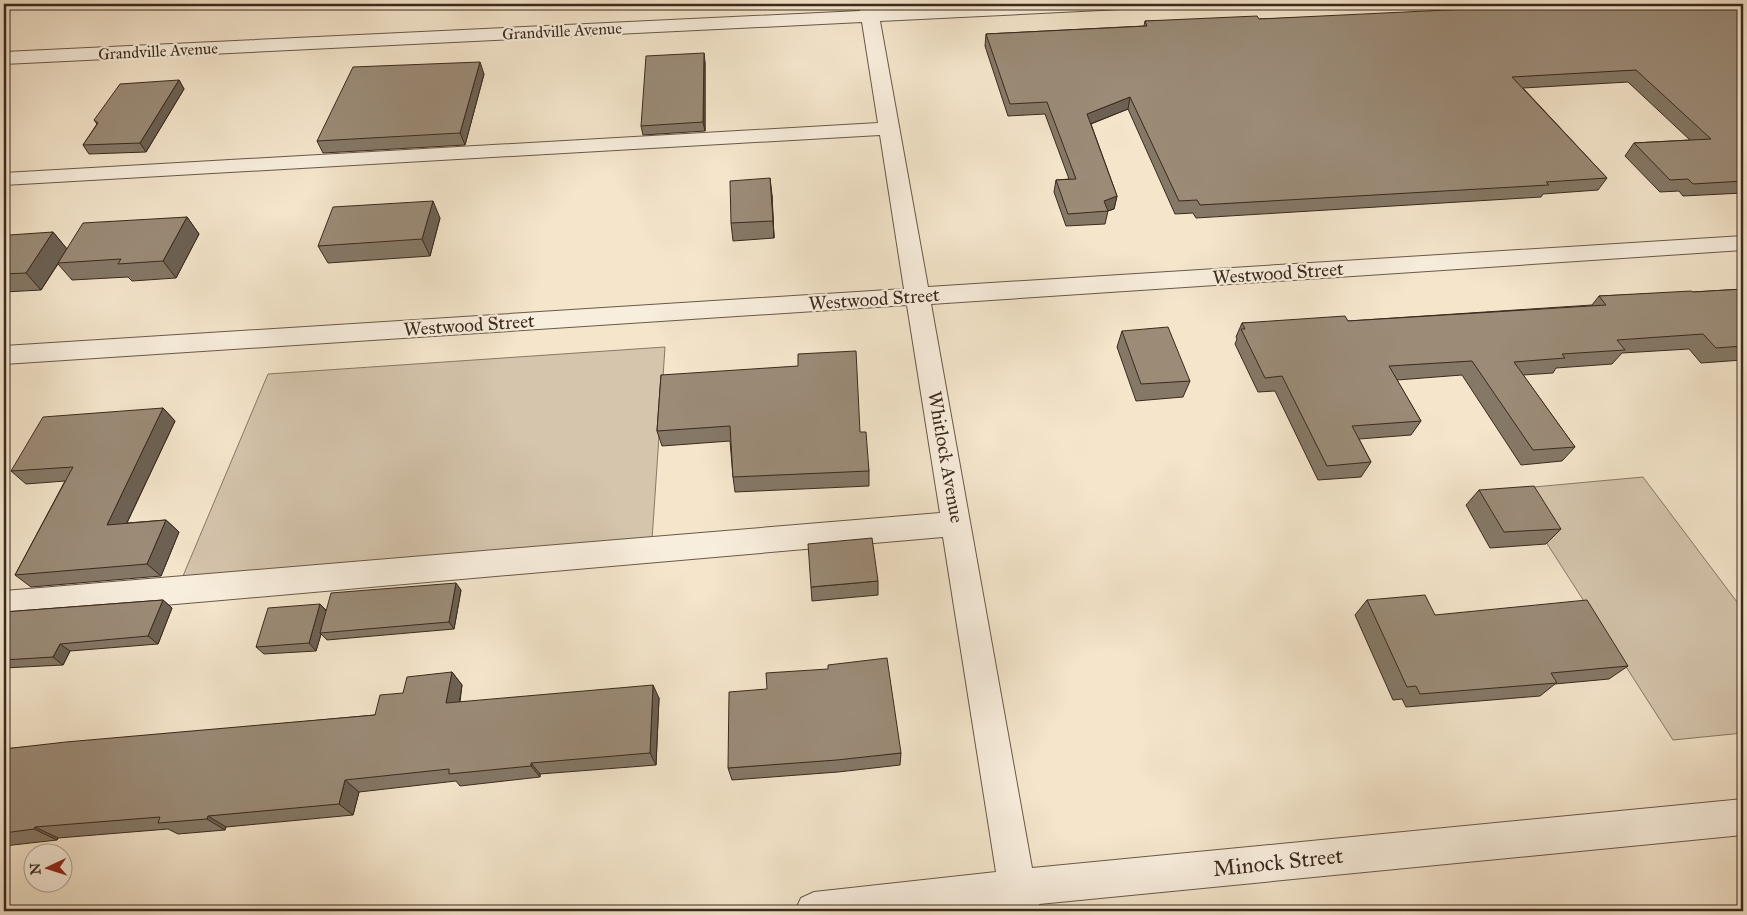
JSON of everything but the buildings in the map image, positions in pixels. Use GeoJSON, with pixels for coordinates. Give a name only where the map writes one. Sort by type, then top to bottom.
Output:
{"type":"FeatureCollection","features":[{"type":"Feature","properties":{"kind":"street","name":"Grandville Avenue"},"geometry":{"type":"LineString","coordinates":[[4,58],[869,10],[1121,4]]}},
{"type":"Feature","properties":{"kind":"street","name":"Whitlock Avenue"},"geometry":{"type":"LineString","coordinates":[[869,10],[919,296],[1019,900]]}},
{"type":"Feature","properties":{"kind":"street"},"geometry":{"type":"LineString","coordinates":[[4,179],[890,128]]}},
{"type":"Feature","properties":{"kind":"street","name":"Westwood Street"},"geometry":{"type":"LineString","coordinates":[[4,355],[1743,243]]}},
{"type":"Feature","properties":{"kind":"street"},"geometry":{"type":"LineString","coordinates":[[4,606],[957,524]]}},
{"type":"Feature","properties":{"kind":"street","name":"Minock Street"},"geometry":{"type":"LineString","coordinates":[[814,911],[944,898],[1019,900],[1743,817]]}},
{"type":"Feature","properties":{"kind":"shaded area"},"geometry":{"type":"Polygon","coordinates":[[[665,347],[652,540],[183,576],[268,374],[665,347]]]}},
{"type":"Feature","properties":{"kind":"shaded area"},"geometry":{"type":"Polygon","coordinates":[[[1643,477],[1743,610],[1743,733],[1673,740],[1512,489],[1643,477]]]}}]}
